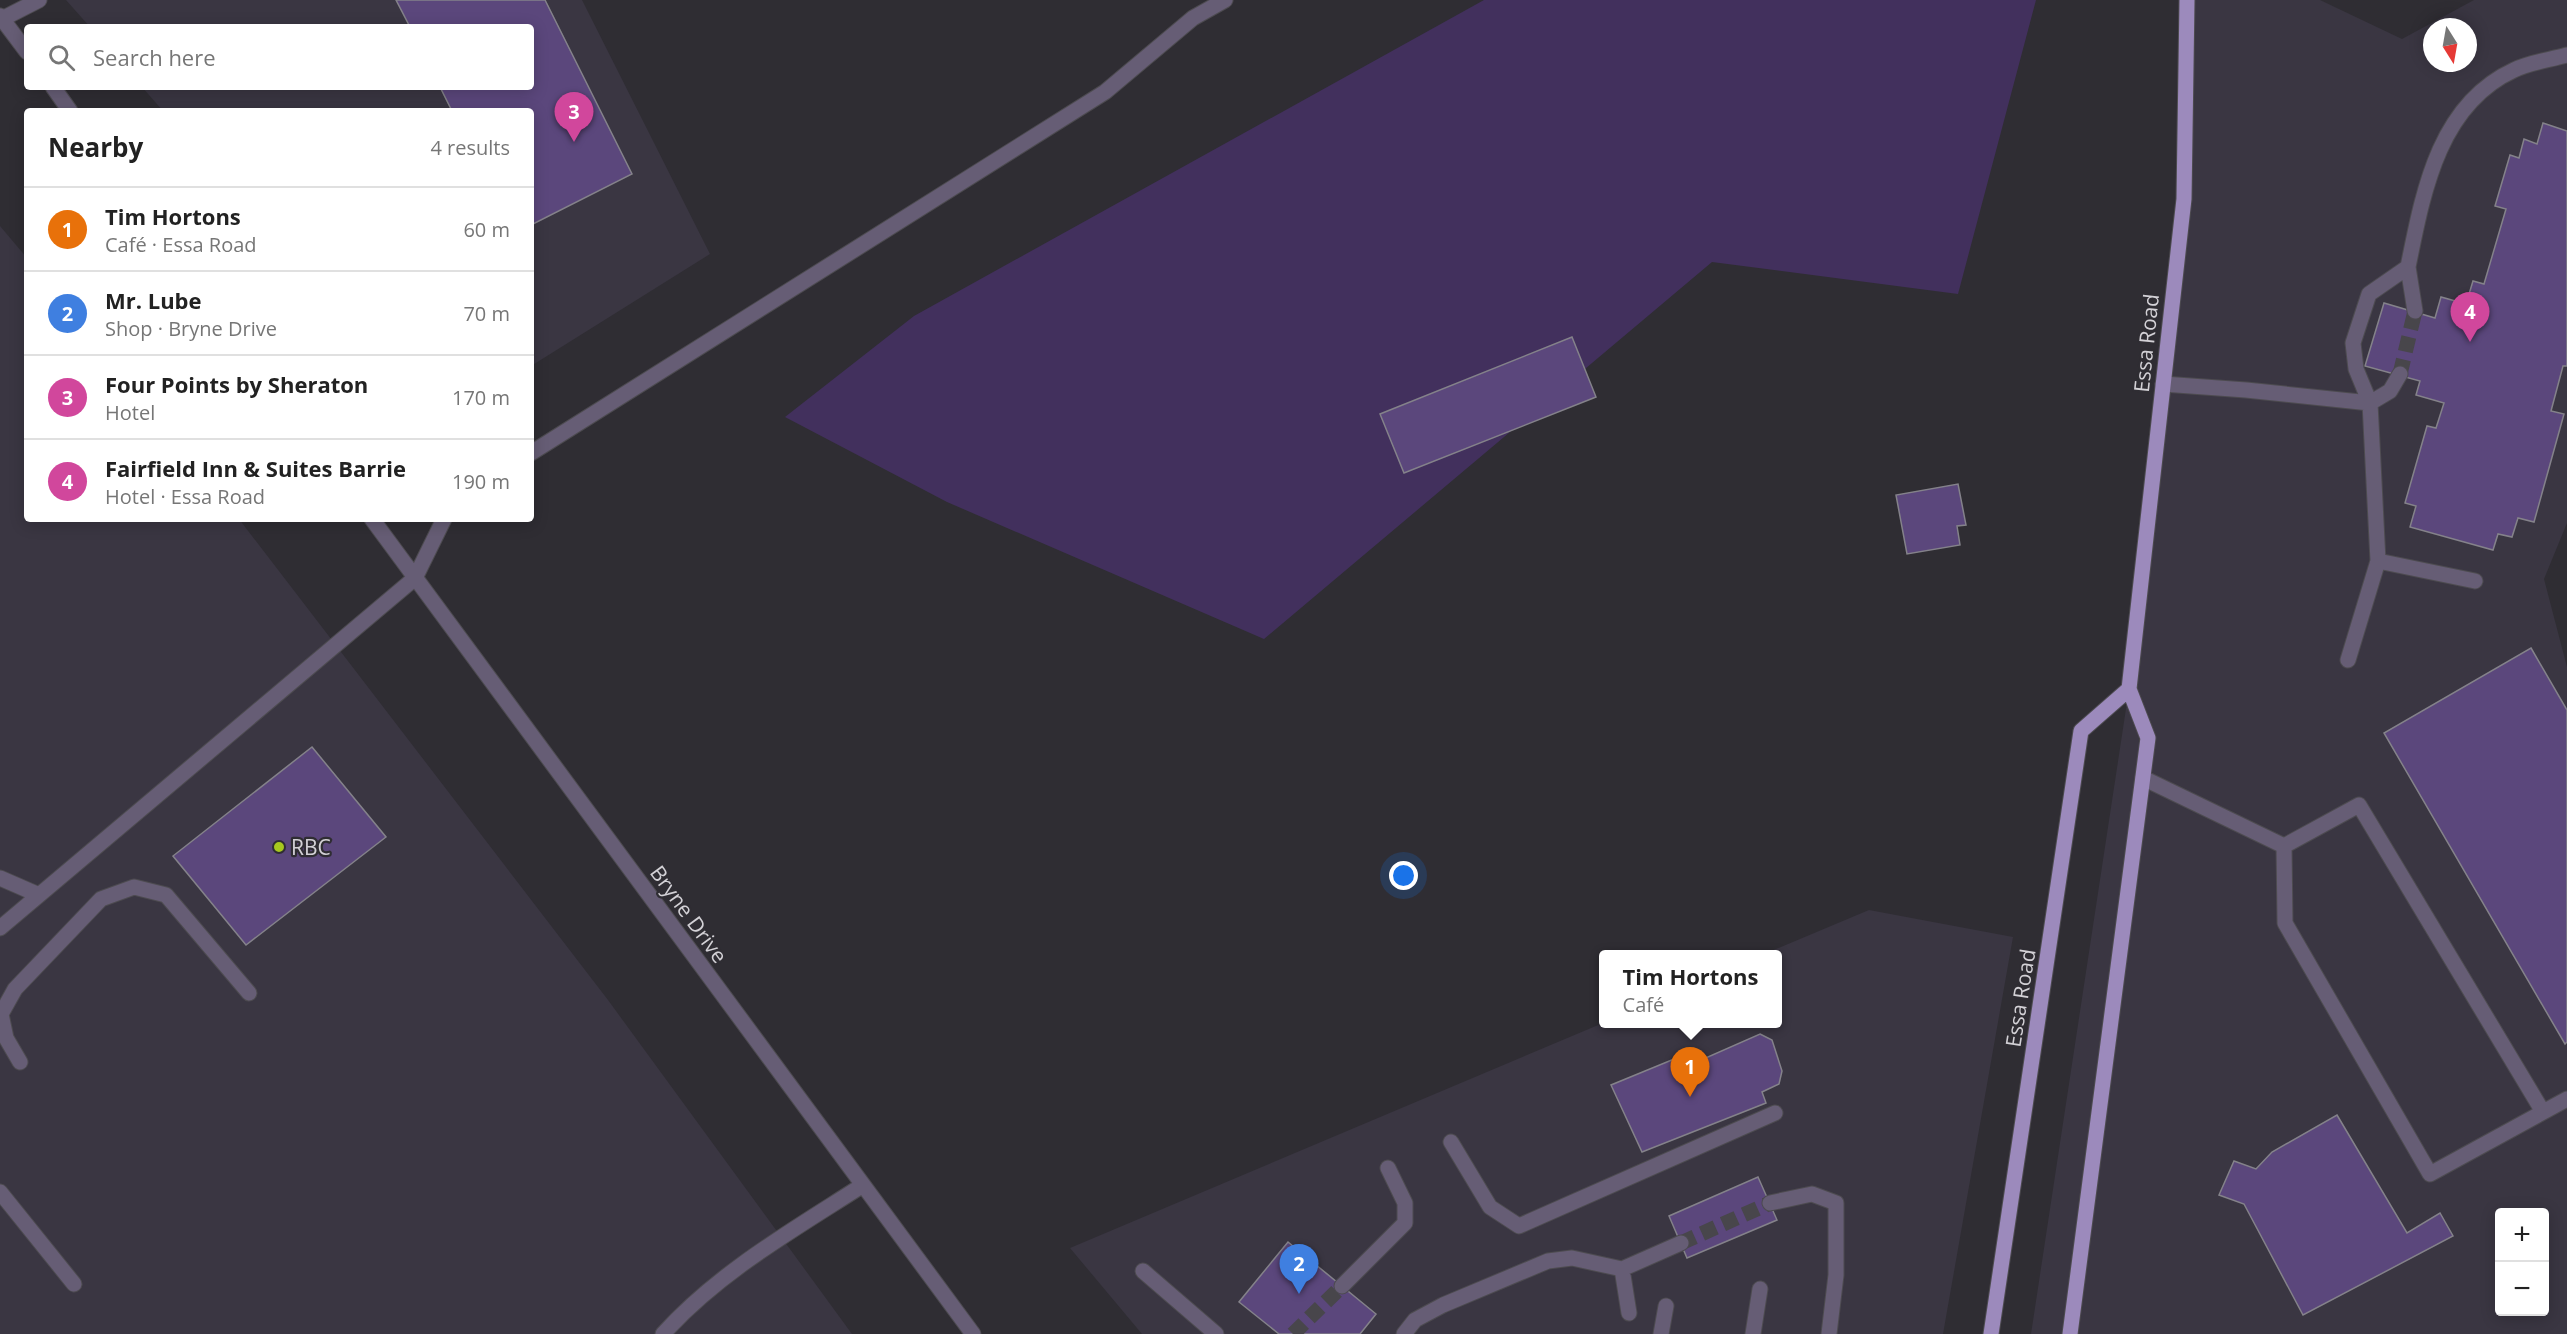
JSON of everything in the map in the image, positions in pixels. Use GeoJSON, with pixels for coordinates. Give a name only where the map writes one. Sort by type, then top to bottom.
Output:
{"type":"FeatureCollection","features":[{"type":"Feature","properties":{"kind":"main road","name":"Essa Road"},"geometry":{"type":"LineString","coordinates":[[2070,1334],[2148,738],[2129,689],[2184,199],[2187,0]]}},
{"type":"Feature","properties":{"kind":"main road","name":"Essa Road"},"geometry":{"type":"LineString","coordinates":[[1991,1334],[2082,731],[2129,689]]}},
{"type":"Feature","properties":{"kind":"street"},"geometry":{"type":"LineString","coordinates":[[24,48],[1,17],[39,0]]}},
{"type":"Feature","properties":{"kind":"street"},"geometry":{"type":"LineString","coordinates":[[534,451],[1105,93],[1193,18],[1225,0]]}},
{"type":"Feature","properties":{"kind":"street"},"geometry":{"type":"LineString","coordinates":[[2415,311],[2408,267],[2432,167],[2452,125],[2475,94],[2514,69],[2567,55]]}},
{"type":"Feature","properties":{"kind":"street"},"geometry":{"type":"LineString","coordinates":[[55,90],[68,108]]}},
{"type":"Feature","properties":{"kind":"street"},"geometry":{"type":"LineString","coordinates":[[2348,660],[2378,561],[2370,404],[2356,369],[2353,343],[2368,294],[2408,267]]}},
{"type":"Feature","properties":{"kind":"street"},"geometry":{"type":"LineString","coordinates":[[2163,384],[2246,390],[2370,404],[2390,391],[2400,375]]}},
{"type":"Feature","properties":{"kind":"street","name":"Bryne Drive"},"geometry":{"type":"LineString","coordinates":[[374,522],[973,1334]]}},
{"type":"Feature","properties":{"kind":"street"},"geometry":{"type":"LineString","coordinates":[[0,927],[415,578],[443,522]]}},
{"type":"Feature","properties":{"kind":"street"},"geometry":{"type":"LineString","coordinates":[[2378,561],[2475,581]]}},
{"type":"Feature","properties":{"kind":"street"},"geometry":{"type":"LineString","coordinates":[[2143,778],[2284,846]]}},
{"type":"Feature","properties":{"kind":"street"},"geometry":{"type":"LineString","coordinates":[[2284,846],[2359,805],[2543,1112]]}},
{"type":"Feature","properties":{"kind":"street"},"geometry":{"type":"LineString","coordinates":[[2284,846],[2285,923],[2430,1174],[2567,1099]]}},
{"type":"Feature","properties":{"kind":"street"},"geometry":{"type":"LineString","coordinates":[[0,878],[39,895]]}},
{"type":"Feature","properties":{"kind":"street"},"geometry":{"type":"LineString","coordinates":[[20,1062],[6,1038],[1,1014],[15,989],[101,899],[134,887],[166,895],[249,993]]}},
{"type":"Feature","properties":{"kind":"street"},"geometry":{"type":"LineString","coordinates":[[1450,1142],[1490,1207],[1519,1226],[1774,1113]]}},
{"type":"Feature","properties":{"kind":"street"},"geometry":{"type":"LineString","coordinates":[[1342,1286],[1405,1224],[1405,1203],[1388,1168]]}},
{"type":"Feature","properties":{"kind":"street"},"geometry":{"type":"LineString","coordinates":[[663,1334],[704,1294],[751,1257],[862,1185]]}},
{"type":"Feature","properties":{"kind":"street"},"geometry":{"type":"LineString","coordinates":[[0,1192],[74,1284]]}},
{"type":"Feature","properties":{"kind":"street"},"geometry":{"type":"LineString","coordinates":[[1770,1203],[1812,1194],[1836,1203],[1836,1275],[1829,1334]]}},
{"type":"Feature","properties":{"kind":"street"},"geometry":{"type":"LineString","coordinates":[[1404,1334],[1415,1320],[1443,1305],[1548,1262],[1572,1258],[1622,1269],[1680,1243]]}},
{"type":"Feature","properties":{"kind":"street"},"geometry":{"type":"LineString","coordinates":[[1622,1269],[1629,1314]]}},
{"type":"Feature","properties":{"kind":"street"},"geometry":{"type":"LineString","coordinates":[[1143,1271],[1216,1334]]}},
{"type":"Feature","properties":{"kind":"street"},"geometry":{"type":"LineString","coordinates":[[1753,1334],[1760,1289]]}},
{"type":"Feature","properties":{"kind":"street"},"geometry":{"type":"LineString","coordinates":[[1661,1334],[1666,1306]]}},
{"type":"Feature","properties":{"kind":"shaded area"},"geometry":{"type":"Polygon","coordinates":[[[66,0],[582,0],[710,254],[534,364],[534,108],[160,108],[145,90],[534,90],[534,24],[87,24],[66,0]]]}},
{"type":"Feature","properties":{"kind":"shaded area"},"geometry":{"type":"Polygon","coordinates":[[[1484,0],[2036,0],[1958,294],[1712,262],[1264,639],[947,502],[785,417],[914,316],[1484,0]]]}},
{"type":"Feature","properties":{"kind":"shaded area"},"geometry":{"type":"Polygon","coordinates":[[[2187,0],[2320,0],[2402,39],[2423,28],[2423,72],[2477,72],[2477,18],[2441,18],[2474,0],[2567,0],[2567,523],[2544,579],[2567,667],[2567,1334],[2031,1334],[2129,689],[2184,199],[2187,0]]]}},
{"type":"Feature","properties":{"kind":"shaded area"},"geometry":{"type":"Polygon","coordinates":[[[0,226],[24,254],[24,522],[241,522],[608,1000],[852,1334],[0,1334],[0,226]]]}},
{"type":"Feature","properties":{"kind":"shaded area"},"geometry":{"type":"Polygon","coordinates":[[[1869,910],[2013,937],[1943,1334],[1142,1334],[1070,1248],[1599,1025],[1599,1028],[1782,1028],[1782,950],[1774,950],[1869,910]]]}},
{"type":"Feature","properties":{"kind":"building"},"geometry":{"type":"Polygon","coordinates":[[[396,0],[545,0],[632,174],[534,223],[534,108],[450,108],[442,90],[534,90],[534,24],[408,24],[396,0]]]}},
{"type":"Feature","properties":{"kind":"building"},"geometry":{"type":"Polygon","coordinates":[[[2543,123],[2567,131],[2567,366],[2563,366],[2551,411],[2564,414],[2534,522],[2518,518],[2512,537],[2498,534],[2493,550],[2410,527],[2416,506],[2405,503],[2427,426],[2436,428],[2444,403],[2416,395],[2420,381],[2365,366],[2384,303],[2435,318],[2441,297],[2466,304],[2473,281],[2484,284],[2506,209],[2495,206],[2510,155],[2519,158],[2524,139],[2537,144],[2543,123]]]}},
{"type":"Feature","properties":{"kind":"building"},"geometry":{"type":"Polygon","coordinates":[[[1572,337],[1596,397],[1404,473],[1380,414],[1572,337]]]}},
{"type":"Feature","properties":{"kind":"building"},"geometry":{"type":"Polygon","coordinates":[[[1958,484],[1966,525],[1957,526],[1960,545],[1907,554],[1896,495],[1958,484]]]}},
{"type":"Feature","properties":{"kind":"building"},"geometry":{"type":"Polygon","coordinates":[[[2531,648],[2567,710],[2567,1042],[2565,1044],[2384,733],[2531,648]]]}},
{"type":"Feature","properties":{"kind":"building","name":"RBC"},"geometry":{"type":"Polygon","coordinates":[[[312,747],[386,837],[246,945],[173,856],[312,747]]]}},
{"type":"Feature","properties":{"kind":"building"},"geometry":{"type":"Polygon","coordinates":[[[1760,1034],[1772,1040],[1782,1071],[1779,1084],[1762,1092],[1766,1103],[1642,1152],[1611,1085],[1679,1057],[1683,1068],[1760,1034]]]}},
{"type":"Feature","properties":{"kind":"building"},"geometry":{"type":"Polygon","coordinates":[[[2337,1115],[2407,1233],[2440,1213],[2453,1236],[2303,1315],[2244,1204],[2219,1195],[2234,1161],[2256,1169],[2272,1152],[2337,1115]]]}},
{"type":"Feature","properties":{"kind":"building"},"geometry":{"type":"Polygon","coordinates":[[[1758,1177],[1777,1220],[1687,1258],[1669,1216],[1758,1177]]]}},
{"type":"Feature","properties":{"kind":"building"},"geometry":{"type":"Polygon","coordinates":[[[1288,1242],[1376,1314],[1360,1334],[1279,1334],[1239,1302],[1288,1242]]]}},
{"type":"Feature","properties":{"kind":"tunnel"},"geometry":{"type":"LineString","coordinates":[[2400,374],[2415,311]]}},
{"type":"Feature","properties":{"kind":"tunnel"},"geometry":{"type":"LineString","coordinates":[[1681,1243],[1770,1203]]}},
{"type":"Feature","properties":{"kind":"tunnel"},"geometry":{"type":"LineString","coordinates":[[1293,1334],[1342,1286]]}},
{"type":"Feature","properties":{"kind":"place","name":"Four Points by Sheraton"},"geometry":{"type":"Point","coordinates":[574,142]}},
{"type":"Feature","properties":{"kind":"place","name":"Fairfield Inn & Suites Barrie"},"geometry":{"type":"Point","coordinates":[2470,342]}},
{"type":"Feature","properties":{"kind":"place","name":"RBC"},"geometry":{"type":"Point","coordinates":[279,847]}},
{"type":"Feature","properties":{"kind":"place","name":"Tim Hortons"},"geometry":{"type":"Point","coordinates":[1690,1097]}},
{"type":"Feature","properties":{"kind":"place","name":"Mr. Lube"},"geometry":{"type":"Point","coordinates":[1299,1294]}}]}
